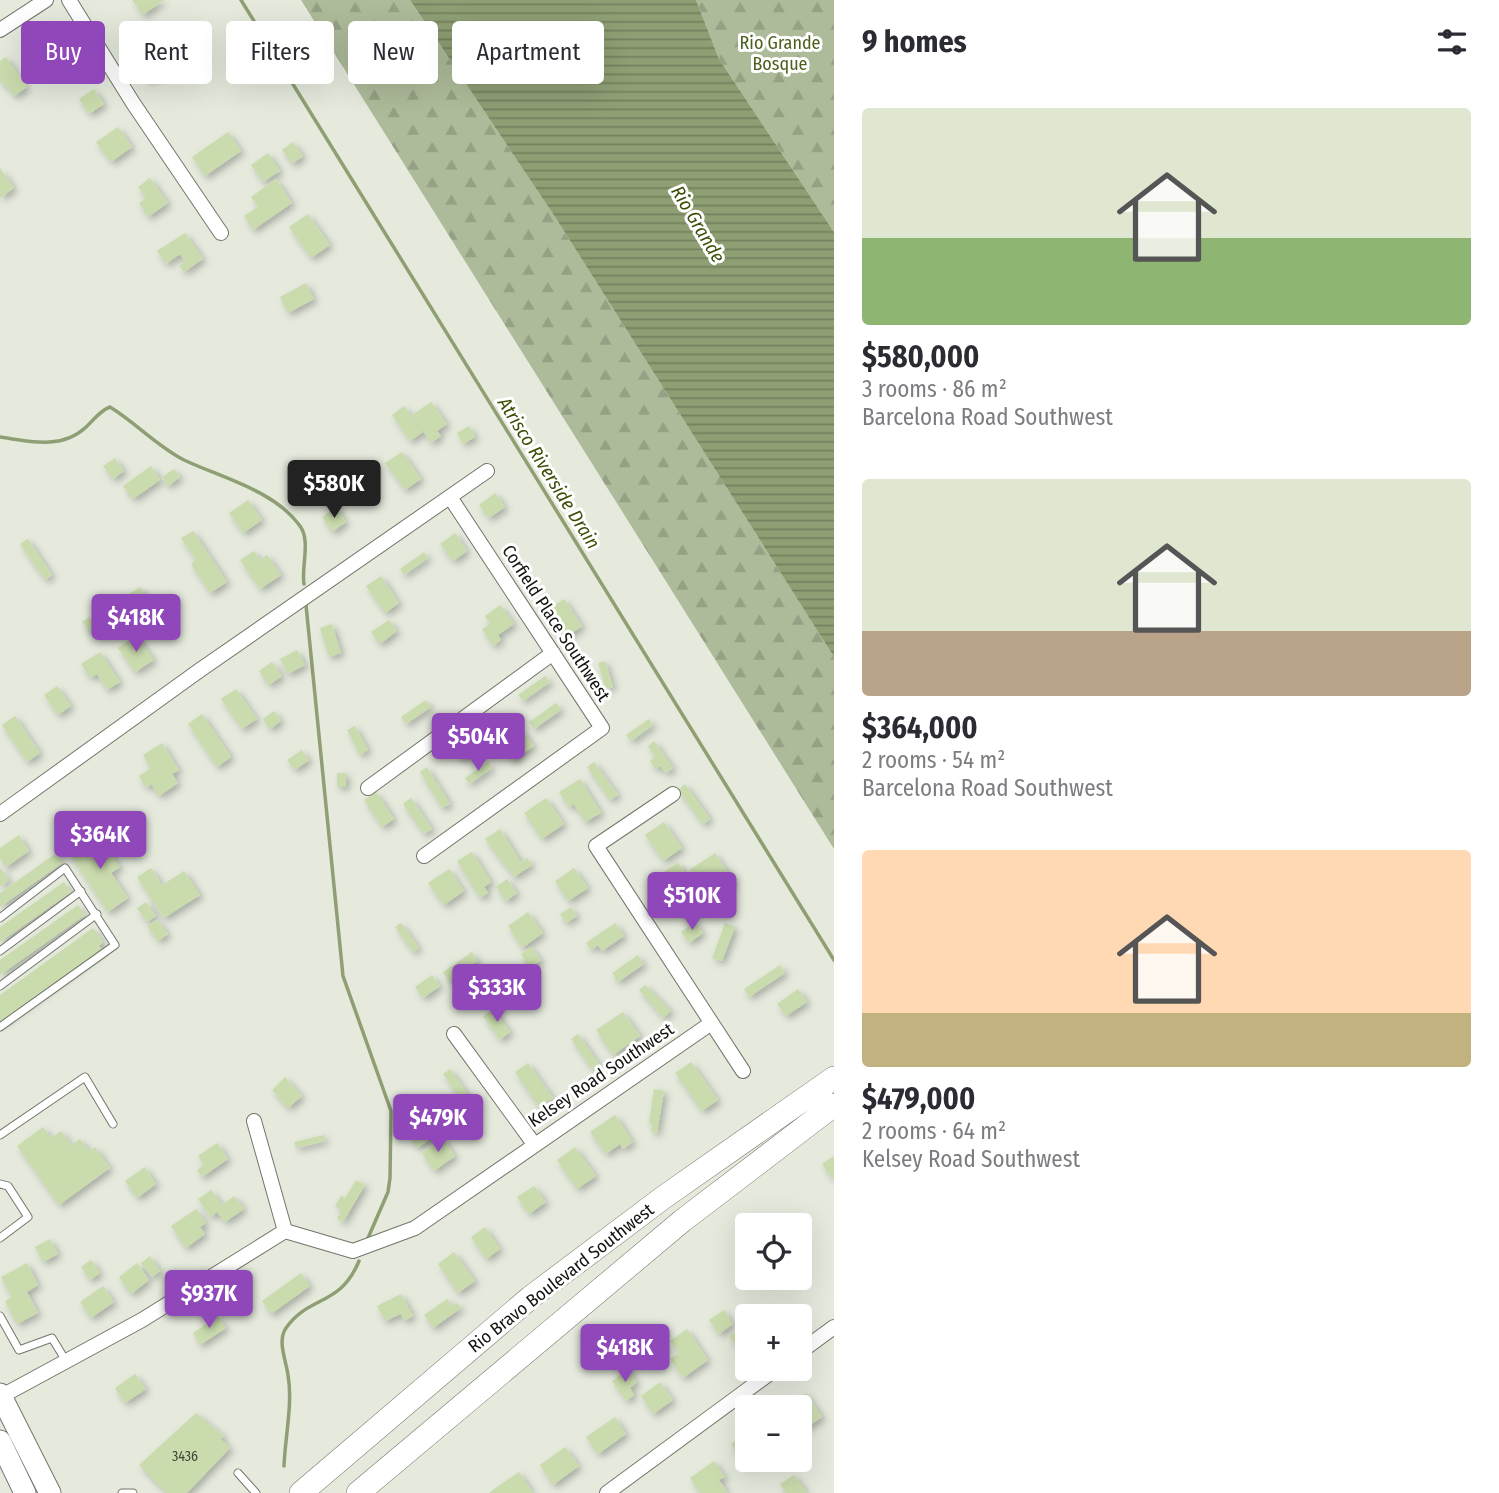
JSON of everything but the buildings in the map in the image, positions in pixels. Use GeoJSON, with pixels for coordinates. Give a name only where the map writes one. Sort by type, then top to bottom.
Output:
{"type":"FeatureCollection","features":[{"type":"Feature","properties":{"kind":"main road","name":"Rio Bravo Boulevard Southwest"},"geometry":{"type":"LineString","coordinates":[[301,1493],[531,1297],[664,1197],[834,1078]]}},
{"type":"Feature","properties":{"kind":"main road","name":"Rio Bravo Boulevard Southwest"},"geometry":{"type":"LineString","coordinates":[[358,1493],[682,1221],[834,1105]]}},
{"type":"Feature","properties":{"kind":"main road"},"geometry":{"type":"LineString","coordinates":[[0,1396],[50,1493]]}},
{"type":"Feature","properties":{"kind":"main road"},"geometry":{"type":"LineString","coordinates":[[3,1454],[25,1493]]}},
{"type":"Feature","properties":{"kind":"street"},"geometry":{"type":"LineString","coordinates":[[0,30],[46,0]]}},
{"type":"Feature","properties":{"kind":"street"},"geometry":{"type":"LineString","coordinates":[[69,0],[133,103],[221,233]]}},
{"type":"Feature","properties":{"kind":"street"},"geometry":{"type":"LineString","coordinates":[[0,814],[200,670],[487,471]]}},
{"type":"Feature","properties":{"kind":"street","name":"Corfield Place Southwest"},"geometry":{"type":"LineString","coordinates":[[425,856],[601,727],[450,497]]}},
{"type":"Feature","properties":{"kind":"street"},"geometry":{"type":"LineString","coordinates":[[368,788],[553,653]]}},
{"type":"Feature","properties":{"kind":"street"},"geometry":{"type":"LineString","coordinates":[[673,794],[596,846],[743,1071]]}},
{"type":"Feature","properties":{"kind":"street","name":"Kelsey Road Southwest"},"geometry":{"type":"LineString","coordinates":[[285,1231],[353,1251],[386,1241],[415,1228],[710,1024]]}},
{"type":"Feature","properties":{"kind":"street"},"geometry":{"type":"LineString","coordinates":[[454,1034],[534,1144]]}},
{"type":"Feature","properties":{"kind":"street"},"geometry":{"type":"LineString","coordinates":[[0,1396],[142,1320],[285,1231],[254,1121]]}},
{"type":"Feature","properties":{"kind":"street"},"geometry":{"type":"LineString","coordinates":[[812,1343],[834,1327]]}},
{"type":"Feature","properties":{"kind":"street"},"geometry":{"type":"LineString","coordinates":[[607,1493],[759,1381]]}},
{"type":"Feature","properties":{"kind":"lane"},"geometry":{"type":"LineString","coordinates":[[0,918],[65,868],[115,945],[0,1027]]}},
{"type":"Feature","properties":{"kind":"lane"},"geometry":{"type":"LineString","coordinates":[[0,951],[81,891]]}},
{"type":"Feature","properties":{"kind":"lane"},"geometry":{"type":"LineString","coordinates":[[0,986],[97,914]]}},
{"type":"Feature","properties":{"kind":"lane"},"geometry":{"type":"LineString","coordinates":[[0,1135],[85,1077],[113,1124]]}},
{"type":"Feature","properties":{"kind":"lane"},"geometry":{"type":"LineString","coordinates":[[0,1184],[8,1186],[27,1213],[25,1220],[0,1238]]}},
{"type":"Feature","properties":{"kind":"lane"},"geometry":{"type":"LineString","coordinates":[[0,1316],[19,1350],[52,1338],[66,1361]]}},
{"type":"Feature","properties":{"kind":"lane"},"geometry":{"type":"LineString","coordinates":[[238,1474],[256,1493]]}},
{"type":"Feature","properties":{"kind":"lane"},"geometry":{"type":"LineString","coordinates":[[122,1493],[133,1493]]}},
{"type":"Feature","properties":{"kind":"green space"},"geometry":{"type":"Polygon","coordinates":[[[301,0],[410,0],[424,21],[348,21],[348,75],[334,53],[334,21],[314,21],[301,0]]]}},
{"type":"Feature","properties":{"kind":"green space","name":"Rio Grande Bosque"},"geometry":{"type":"Polygon","coordinates":[[[696,0],[834,0],[834,232],[719,59],[696,0]]]}},
{"type":"Feature","properties":{"kind":"green space"},"geometry":{"type":"Polygon","coordinates":[[[438,42],[452,63],[452,84],[466,84],[555,217],[834,657],[834,849],[354,84],[438,84],[438,42]]]}},
{"type":"Feature","properties":{"kind":"water","name":"Rio Grande"},"geometry":{"type":"Polygon","coordinates":[[[410,0],[696,0],[719,59],[834,232],[834,657],[555,217],[466,84],[604,84],[604,21],[452,21],[452,63],[438,42],[438,21],[424,21],[410,0]]]}},
{"type":"Feature","properties":{"kind":"waterway","name":"Atrisco Riverside Drain"},"geometry":{"type":"LineString","coordinates":[[241,0],[834,960]]}},
{"type":"Feature","properties":{"kind":"waterway"},"geometry":{"type":"LineString","coordinates":[[0,437],[55,442],[76,435],[110,407],[184,460],[262,494],[289,514],[300,526],[305,539],[304,584]]}},
{"type":"Feature","properties":{"kind":"waterway"},"geometry":{"type":"LineString","coordinates":[[306,605],[343,976],[391,1111],[388,1192],[368,1238]]}},
{"type":"Feature","properties":{"kind":"waterway"},"geometry":{"type":"LineString","coordinates":[[284,1466],[290,1397],[282,1345],[283,1333],[304,1310],[343,1286],[359,1261]]}}]}
